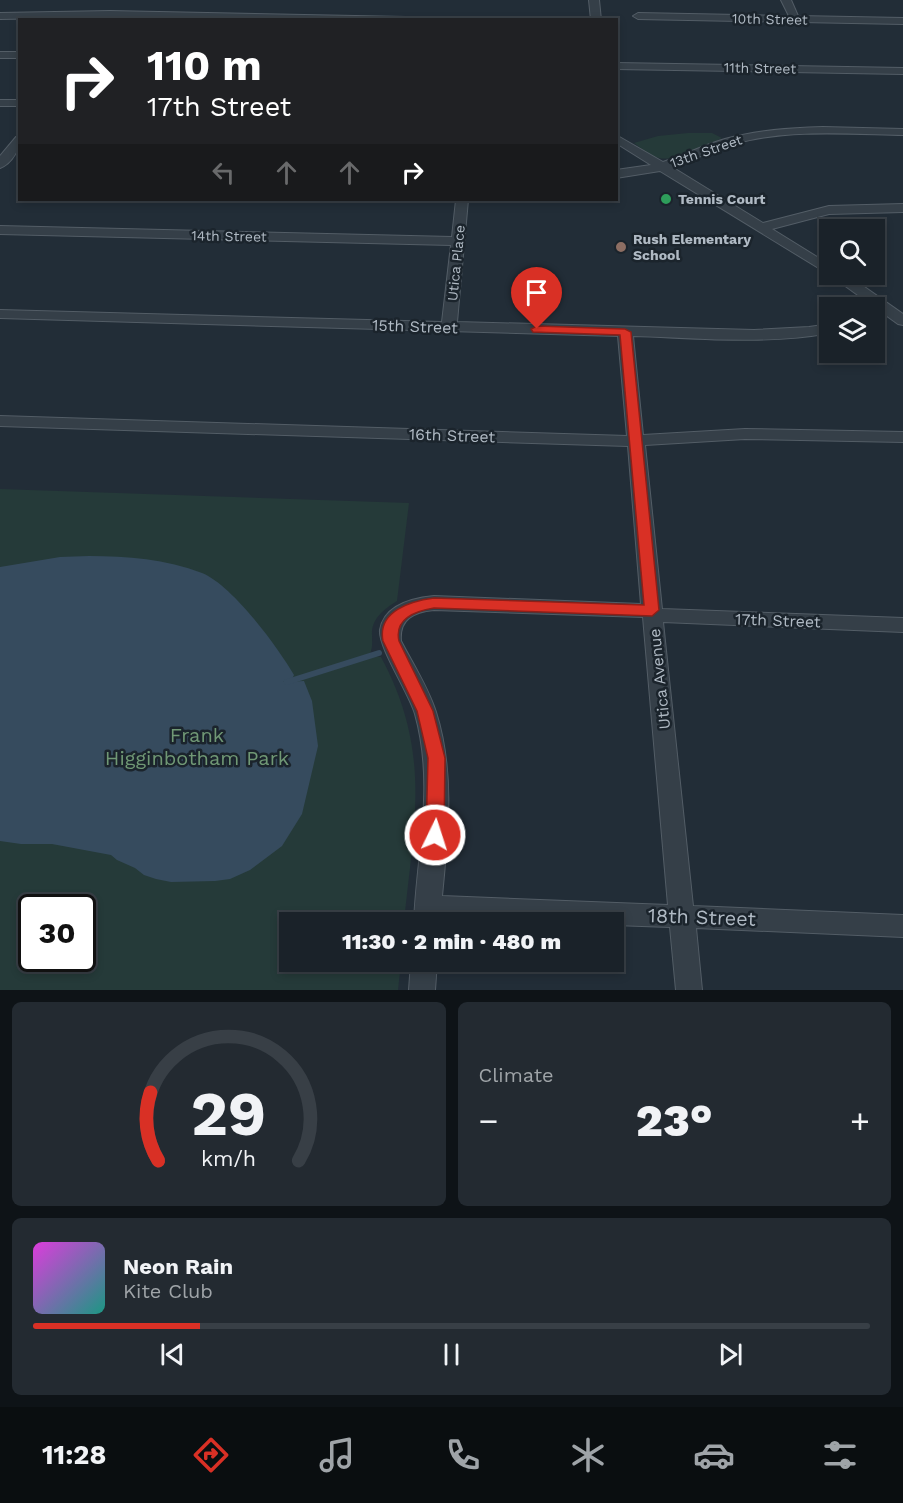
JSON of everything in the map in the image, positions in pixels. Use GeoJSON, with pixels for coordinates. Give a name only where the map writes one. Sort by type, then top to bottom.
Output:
{"type":"FeatureCollection","features":[{"type":"Feature","properties":{"kind":"street"},"geometry":{"type":"LineString","coordinates":[[115,17],[128,0]]}},
{"type":"Feature","properties":{"kind":"street"},"geometry":{"type":"LineString","coordinates":[[594,0],[596,18]]}},
{"type":"Feature","properties":{"kind":"street"},"geometry":{"type":"LineString","coordinates":[[786,0],[795,19]]}},
{"type":"Feature","properties":{"kind":"street"},"geometry":{"type":"LineString","coordinates":[[0,16],[212,18]]}},
{"type":"Feature","properties":{"kind":"street","name":"10th Street"},"geometry":{"type":"LineString","coordinates":[[638,16],[903,21]]}},
{"type":"Feature","properties":{"kind":"street"},"geometry":{"type":"LineString","coordinates":[[0,55],[18,55]]}},
{"type":"Feature","properties":{"kind":"street","name":"11th Street"},"geometry":{"type":"LineString","coordinates":[[618,66],[903,71]]}},
{"type":"Feature","properties":{"kind":"street"},"geometry":{"type":"LineString","coordinates":[[0,103],[18,103]]}},
{"type":"Feature","properties":{"kind":"street","name":"13th Street"},"geometry":{"type":"LineString","coordinates":[[618,174],[661,166],[721,143],[765,134],[791,131],[903,132]]}},
{"type":"Feature","properties":{"kind":"street"},"geometry":{"type":"LineString","coordinates":[[618,139],[819,264]]}},
{"type":"Feature","properties":{"kind":"street"},"geometry":{"type":"LineString","coordinates":[[1,162],[18,141]]}},
{"type":"Feature","properties":{"kind":"street"},"geometry":{"type":"LineString","coordinates":[[1,162],[18,161]]}},
{"type":"Feature","properties":{"kind":"street","name":"Utica Place"},"geometry":{"type":"LineString","coordinates":[[449,327],[462,201]]}},
{"type":"Feature","properties":{"kind":"street"},"geometry":{"type":"LineString","coordinates":[[761,228],[829,210],[903,208]]}},
{"type":"Feature","properties":{"kind":"street","name":"14th Street"},"geometry":{"type":"LineString","coordinates":[[0,230],[458,241]]}},
{"type":"Feature","properties":{"kind":"street"},"geometry":{"type":"LineString","coordinates":[[853,285],[900,316]]}},
{"type":"Feature","properties":{"kind":"street","name":"15th Street"},"geometry":{"type":"LineString","coordinates":[[0,314],[754,335],[819,330]]}},
{"type":"Feature","properties":{"kind":"street"},"geometry":{"type":"LineString","coordinates":[[885,318],[900,316]]}},
{"type":"Feature","properties":{"kind":"street","name":"Utica Avenue"},"geometry":{"type":"LineString","coordinates":[[625,332],[689,990]]}},
{"type":"Feature","properties":{"kind":"street","name":"16th Street"},"geometry":{"type":"LineString","coordinates":[[0,422],[635,440],[745,434],[903,437]]}},
{"type":"Feature","properties":{"kind":"street","name":"17th Street"},"geometry":{"type":"LineString","coordinates":[[428,912],[437,811],[436,758],[425,711],[389,633],[391,625],[400,614],[413,606],[434,603],[903,625]]}},
{"type":"Feature","properties":{"kind":"street","name":"18th Street"},"geometry":{"type":"LineString","coordinates":[[624,916],[903,926]]}},
{"type":"Feature","properties":{"kind":"street"},"geometry":{"type":"LineString","coordinates":[[422,990],[423,972]]}},
{"type":"Feature","properties":{"kind":"green space"},"geometry":{"type":"Polygon","coordinates":[[[712,133],[722,138],[691,152],[665,159],[652,156],[634,143],[658,136],[712,133]]]}},
{"type":"Feature","properties":{"kind":"green space","name":"Frank Higginbotham Park"},"geometry":{"type":"Polygon","coordinates":[[[0,489],[409,503],[397,601],[376,619],[372,629],[370,654],[381,657],[397,692],[408,724],[413,756],[415,819],[405,912],[279,912],[279,972],[400,972],[398,990],[0,990],[0,489]]]}},
{"type":"Feature","properties":{"kind":"water"},"geometry":{"type":"Polygon","coordinates":[[[89,556],[160,561],[202,573],[227,590],[266,634],[294,675],[292,679],[283,682],[304,681],[312,701],[318,746],[302,814],[282,846],[250,870],[230,879],[171,882],[144,875],[111,855],[52,844],[0,841],[0,567],[60,557],[89,556]]]}},
{"type":"Feature","properties":{"kind":"waterway"},"geometry":{"type":"LineString","coordinates":[[287,682],[379,653]]}},
{"type":"Feature","properties":{"kind":"place","name":"Tennis Court"},"geometry":{"type":"Point","coordinates":[666,199]}},
{"type":"Feature","properties":{"kind":"place","name":"Rush Elementary School"},"geometry":{"type":"Point","coordinates":[621,247]}},
{"type":"Feature","properties":{"kind":"route"},"geometry":{"type":"LineString","coordinates":[[435,835],[436,758],[425,711],[391,641],[389,633],[394,619],[408,608],[418,604],[434,603],[652,610],[625,332],[537,329]]}}]}
